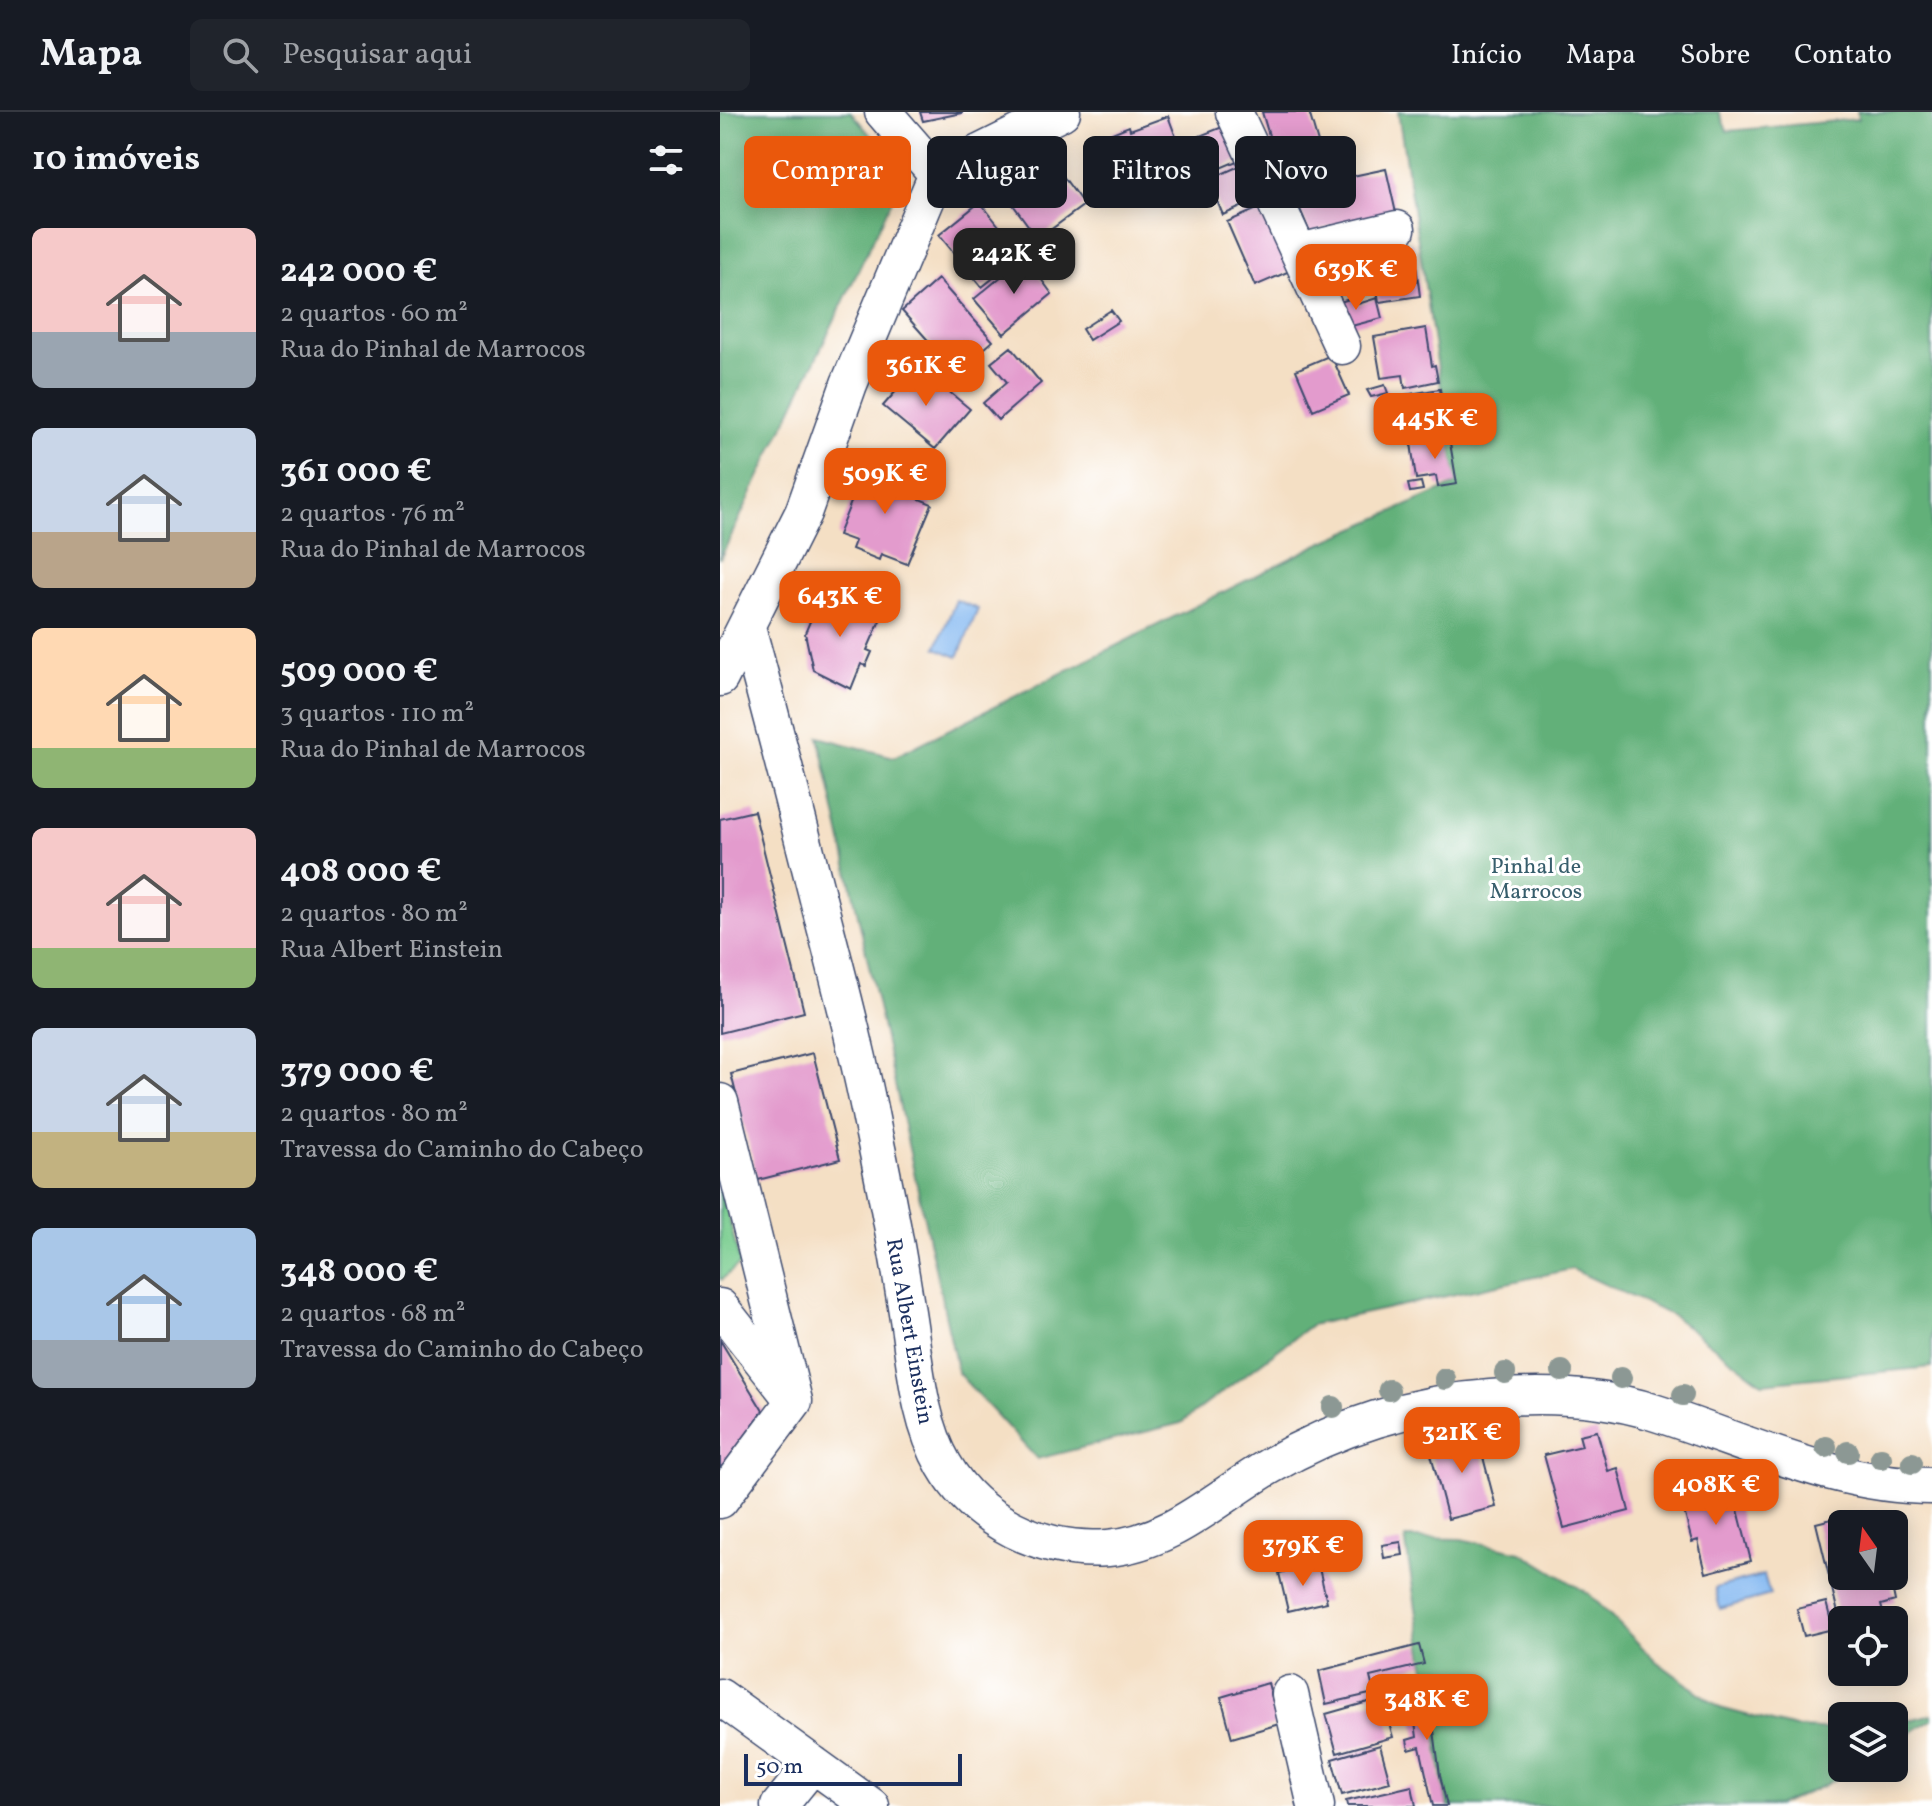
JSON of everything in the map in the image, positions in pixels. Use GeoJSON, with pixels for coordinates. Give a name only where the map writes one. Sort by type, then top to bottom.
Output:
{"type":"FeatureCollection","features":[{"type":"Feature","properties":{"kind":"street"},"geometry":{"type":"LineString","coordinates":[[883,112],[927,163]]}},
{"type":"Feature","properties":{"kind":"street"},"geometry":{"type":"LineString","coordinates":[[1014,136],[1062,112]]}},
{"type":"Feature","properties":{"kind":"street"},"geometry":{"type":"LineString","coordinates":[[1234,112],[1342,346]]}},
{"type":"Feature","properties":{"kind":"street"},"geometry":{"type":"LineString","coordinates":[[720,678],[803,513],[849,384],[927,198]]}},
{"type":"Feature","properties":{"kind":"street"},"geometry":{"type":"LineString","coordinates":[[1299,252],[1397,229]]}},
{"type":"Feature","properties":{"kind":"street","name":"Rua Albert Einstein"},"geometry":{"type":"LineString","coordinates":[[747,627],[842,993],[873,1127],[924,1412],[945,1468],[985,1513],[1030,1536],[1082,1549],[1140,1543],[1162,1536],[1270,1466],[1314,1442],[1420,1407],[1489,1398],[1551,1397],[1600,1401],[1648,1410],[1782,1459],[1841,1475],[1885,1483],[1932,1486]]}},
{"type":"Feature","properties":{"kind":"street"},"geometry":{"type":"LineString","coordinates":[[720,1102],[794,1401]]}},
{"type":"Feature","properties":{"kind":"street"},"geometry":{"type":"LineString","coordinates":[[720,1307],[794,1401]]}},
{"type":"Feature","properties":{"kind":"street"},"geometry":{"type":"LineString","coordinates":[[720,1500],[794,1401]]}},
{"type":"Feature","properties":{"kind":"street"},"geometry":{"type":"LineString","coordinates":[[1290,1694],[1316,1806]]}},
{"type":"Feature","properties":{"kind":"street"},"geometry":{"type":"LineString","coordinates":[[720,1697],[871,1806]]}},
{"type":"Feature","properties":{"kind":"street"},"geometry":{"type":"LineString","coordinates":[[779,1806],[813,1764]]}},
{"type":"Feature","properties":{"kind":"green space"},"geometry":{"type":"Polygon","coordinates":[[[720,112],[851,112],[871,136],[744,136],[744,208],[888,208],[720,559],[720,112]]]}},
{"type":"Feature","properties":{"kind":"green space","name":"Pinhal de Marrocos"},"geometry":{"type":"Polygon","coordinates":[[[1398,112],[1719,112],[1727,131],[1858,119],[1857,112],[1932,112],[1932,1367],[1762,1383],[1673,1316],[1572,1269],[1311,1325],[1181,1423],[1037,1459],[958,1373],[819,737],[894,757],[1319,544],[1456,484],[1398,112]]]}},
{"type":"Feature","properties":{"kind":"green space"},"geometry":{"type":"Polygon","coordinates":[[[720,1181],[740,1264],[721,1280],[720,1278],[720,1181]]]}},
{"type":"Feature","properties":{"kind":"green space"},"geometry":{"type":"Polygon","coordinates":[[[1405,1538],[1461,1539],[1521,1552],[1589,1594],[1656,1661],[1720,1708],[1795,1728],[1828,1729],[1830,1782],[1778,1806],[1447,1806],[1405,1538]]]}},
{"type":"Feature","properties":{"kind":"green space"},"geometry":{"type":"Polygon","coordinates":[[[1932,1714],[1932,1719],[1908,1734],[1908,1720],[1932,1714]]]}},
{"type":"Feature","properties":{"kind":"water"},"geometry":{"type":"Polygon","coordinates":[[[956,600],[978,609],[958,657],[936,648],[956,600]]]}},
{"type":"Feature","properties":{"kind":"water"},"geometry":{"type":"Polygon","coordinates":[[[1764,1575],[1770,1595],[1720,1609],[1715,1588],[1764,1575]]]}},
{"type":"Feature","properties":{"kind":"building"},"geometry":{"type":"Polygon","coordinates":[[[920,112],[962,112],[962,113],[923,121],[920,112]]]}},
{"type":"Feature","properties":{"kind":"building"},"geometry":{"type":"Polygon","coordinates":[[[1262,112],[1309,112],[1316,136],[1269,136],[1262,112]]]}},
{"type":"Feature","properties":{"kind":"building"},"geometry":{"type":"Polygon","coordinates":[[[1168,116],[1176,136],[1113,136],[1112,133],[1129,126],[1130,130],[1168,116]]]}},
{"type":"Feature","properties":{"kind":"building"},"geometry":{"type":"Polygon","coordinates":[[[1230,124],[1235,136],[1235,162],[1219,169],[1219,136],[1200,136],[1230,124]]]}},
{"type":"Feature","properties":{"kind":"building"},"geometry":{"type":"Polygon","coordinates":[[[1235,168],[1235,208],[1239,208],[1223,215],[1219,206],[1219,175],[1235,168]]]}},
{"type":"Feature","properties":{"kind":"building"},"geometry":{"type":"Polygon","coordinates":[[[1386,169],[1396,213],[1337,228],[1333,225],[1310,233],[1300,208],[1356,208],[1356,175],[1386,169]]]}},
{"type":"Feature","properties":{"kind":"building"},"geometry":{"type":"Polygon","coordinates":[[[1067,182],[1083,206],[1038,239],[1015,208],[1067,208],[1067,182]]]}},
{"type":"Feature","properties":{"kind":"building"},"geometry":{"type":"Polygon","coordinates":[[[973,208],[985,208],[1022,255],[982,287],[939,235],[973,208]]]}},
{"type":"Feature","properties":{"kind":"building"},"geometry":{"type":"Polygon","coordinates":[[[1265,208],[1292,270],[1255,286],[1227,222],[1265,208]]]}},
{"type":"Feature","properties":{"kind":"building"},"geometry":{"type":"Polygon","coordinates":[[[1413,243],[1420,296],[1379,302],[1371,250],[1413,243]]]}},
{"type":"Feature","properties":{"kind":"building"},"geometry":{"type":"Polygon","coordinates":[[[1025,257],[1052,294],[1004,334],[974,299],[1025,257]]]}},
{"type":"Feature","properties":{"kind":"building"},"geometry":{"type":"Polygon","coordinates":[[[938,279],[993,341],[957,373],[902,311],[938,279]]]}},
{"type":"Feature","properties":{"kind":"building"},"geometry":{"type":"Polygon","coordinates":[[[1356,297],[1358,304],[1377,298],[1382,318],[1340,329],[1330,305],[1356,297]]]}},
{"type":"Feature","properties":{"kind":"building"},"geometry":{"type":"Polygon","coordinates":[[[1111,310],[1119,321],[1089,340],[1082,329],[1111,310]]]}},
{"type":"Feature","properties":{"kind":"building"},"geometry":{"type":"Polygon","coordinates":[[[1426,328],[1432,366],[1435,365],[1438,381],[1405,388],[1403,375],[1381,378],[1374,337],[1426,328]]]}},
{"type":"Feature","properties":{"kind":"building"},"geometry":{"type":"Polygon","coordinates":[[[1011,347],[1041,383],[998,420],[983,403],[1007,382],[991,363],[1011,347]]]}},
{"type":"Feature","properties":{"kind":"building"},"geometry":{"type":"Polygon","coordinates":[[[1331,355],[1349,395],[1313,410],[1296,370],[1331,355]]]}},
{"type":"Feature","properties":{"kind":"building"},"geometry":{"type":"Polygon","coordinates":[[[918,366],[970,409],[935,449],[883,406],[918,366]]]}},
{"type":"Feature","properties":{"kind":"building"},"geometry":{"type":"Polygon","coordinates":[[[1385,385],[1388,393],[1371,397],[1367,390],[1385,385]]]}},
{"type":"Feature","properties":{"kind":"building"},"geometry":{"type":"Polygon","coordinates":[[[1440,389],[1447,430],[1405,437],[1404,427],[1409,426],[1404,395],[1440,389]]]}},
{"type":"Feature","properties":{"kind":"building"},"geometry":{"type":"Polygon","coordinates":[[[1449,437],[1457,484],[1438,487],[1436,476],[1416,479],[1411,443],[1449,437]]]}},
{"type":"Feature","properties":{"kind":"building"},"geometry":{"type":"Polygon","coordinates":[[[865,467],[886,475],[888,469],[918,481],[912,496],[932,504],[907,564],[881,554],[879,560],[852,549],[855,541],[838,535],[865,467]]]}},
{"type":"Feature","properties":{"kind":"building"},"geometry":{"type":"Polygon","coordinates":[[[1421,482],[1423,490],[1410,492],[1408,484],[1421,482]]]}},
{"type":"Feature","properties":{"kind":"building"},"geometry":{"type":"Polygon","coordinates":[[[823,591],[881,618],[867,650],[872,652],[866,666],[861,664],[851,689],[813,670],[805,633],[823,591]]]}},
{"type":"Feature","properties":{"kind":"building"},"geometry":{"type":"Polygon","coordinates":[[[754,811],[804,1012],[720,1033],[720,819],[754,811]]]}},
{"type":"Feature","properties":{"kind":"building"},"geometry":{"type":"Polygon","coordinates":[[[813,1053],[840,1159],[758,1180],[731,1074],[813,1053]]]}},
{"type":"Feature","properties":{"kind":"building"},"geometry":{"type":"Polygon","coordinates":[[[720,1340],[763,1411],[720,1469],[720,1340]]]}},
{"type":"Feature","properties":{"kind":"building"},"geometry":{"type":"Polygon","coordinates":[[[1476,1430],[1496,1507],[1448,1519],[1428,1443],[1476,1430]]]}},
{"type":"Feature","properties":{"kind":"building"},"geometry":{"type":"Polygon","coordinates":[[[1597,1431],[1608,1471],[1618,1468],[1629,1511],[1564,1528],[1544,1455],[1582,1446],[1579,1435],[1597,1431]]]}},
{"type":"Feature","properties":{"kind":"building"},"geometry":{"type":"Polygon","coordinates":[[[1731,1482],[1751,1561],[1706,1573],[1698,1540],[1692,1542],[1680,1495],[1731,1482]]]}},
{"type":"Feature","properties":{"kind":"building"},"geometry":{"type":"Polygon","coordinates":[[[1828,1520],[1828,1572],[1816,1523],[1828,1520]]]}},
{"type":"Feature","properties":{"kind":"building"},"geometry":{"type":"Polygon","coordinates":[[[1401,1542],[1403,1555],[1384,1558],[1382,1545],[1401,1542]]]}},
{"type":"Feature","properties":{"kind":"building"},"geometry":{"type":"Polygon","coordinates":[[[1318,1564],[1327,1602],[1288,1611],[1279,1573],[1318,1564]]]}},
{"type":"Feature","properties":{"kind":"building"},"geometry":{"type":"Polygon","coordinates":[[[1832,1590],[1893,1590],[1895,1601],[1881,1606],[1836,1606],[1832,1590]]]}},
{"type":"Feature","properties":{"kind":"building"},"geometry":{"type":"Polygon","coordinates":[[[1826,1602],[1828,1630],[1804,1636],[1797,1609],[1826,1602]]]}},
{"type":"Feature","properties":{"kind":"building"},"geometry":{"type":"Polygon","coordinates":[[[1419,1645],[1424,1664],[1370,1677],[1374,1693],[1326,1704],[1319,1671],[1419,1645]]]}},
{"type":"Feature","properties":{"kind":"building"},"geometry":{"type":"Polygon","coordinates":[[[1268,1683],[1279,1724],[1232,1738],[1221,1697],[1268,1683]]]}},
{"type":"Feature","properties":{"kind":"building"},"geometry":{"type":"Polygon","coordinates":[[[1428,1686],[1447,1806],[1433,1806],[1420,1747],[1409,1750],[1407,1740],[1417,1737],[1412,1701],[1407,1702],[1406,1691],[1428,1686]]]}},
{"type":"Feature","properties":{"kind":"building"},"geometry":{"type":"Polygon","coordinates":[[[1382,1698],[1393,1737],[1337,1753],[1326,1714],[1382,1698]]]}},
{"type":"Feature","properties":{"kind":"building"},"geometry":{"type":"Polygon","coordinates":[[[1380,1745],[1390,1782],[1342,1795],[1332,1759],[1380,1745]]]}},
{"type":"Feature","properties":{"kind":"building"},"geometry":{"type":"Polygon","coordinates":[[[1412,1786],[1416,1806],[1347,1806],[1346,1801],[1412,1786]]]}}]}
